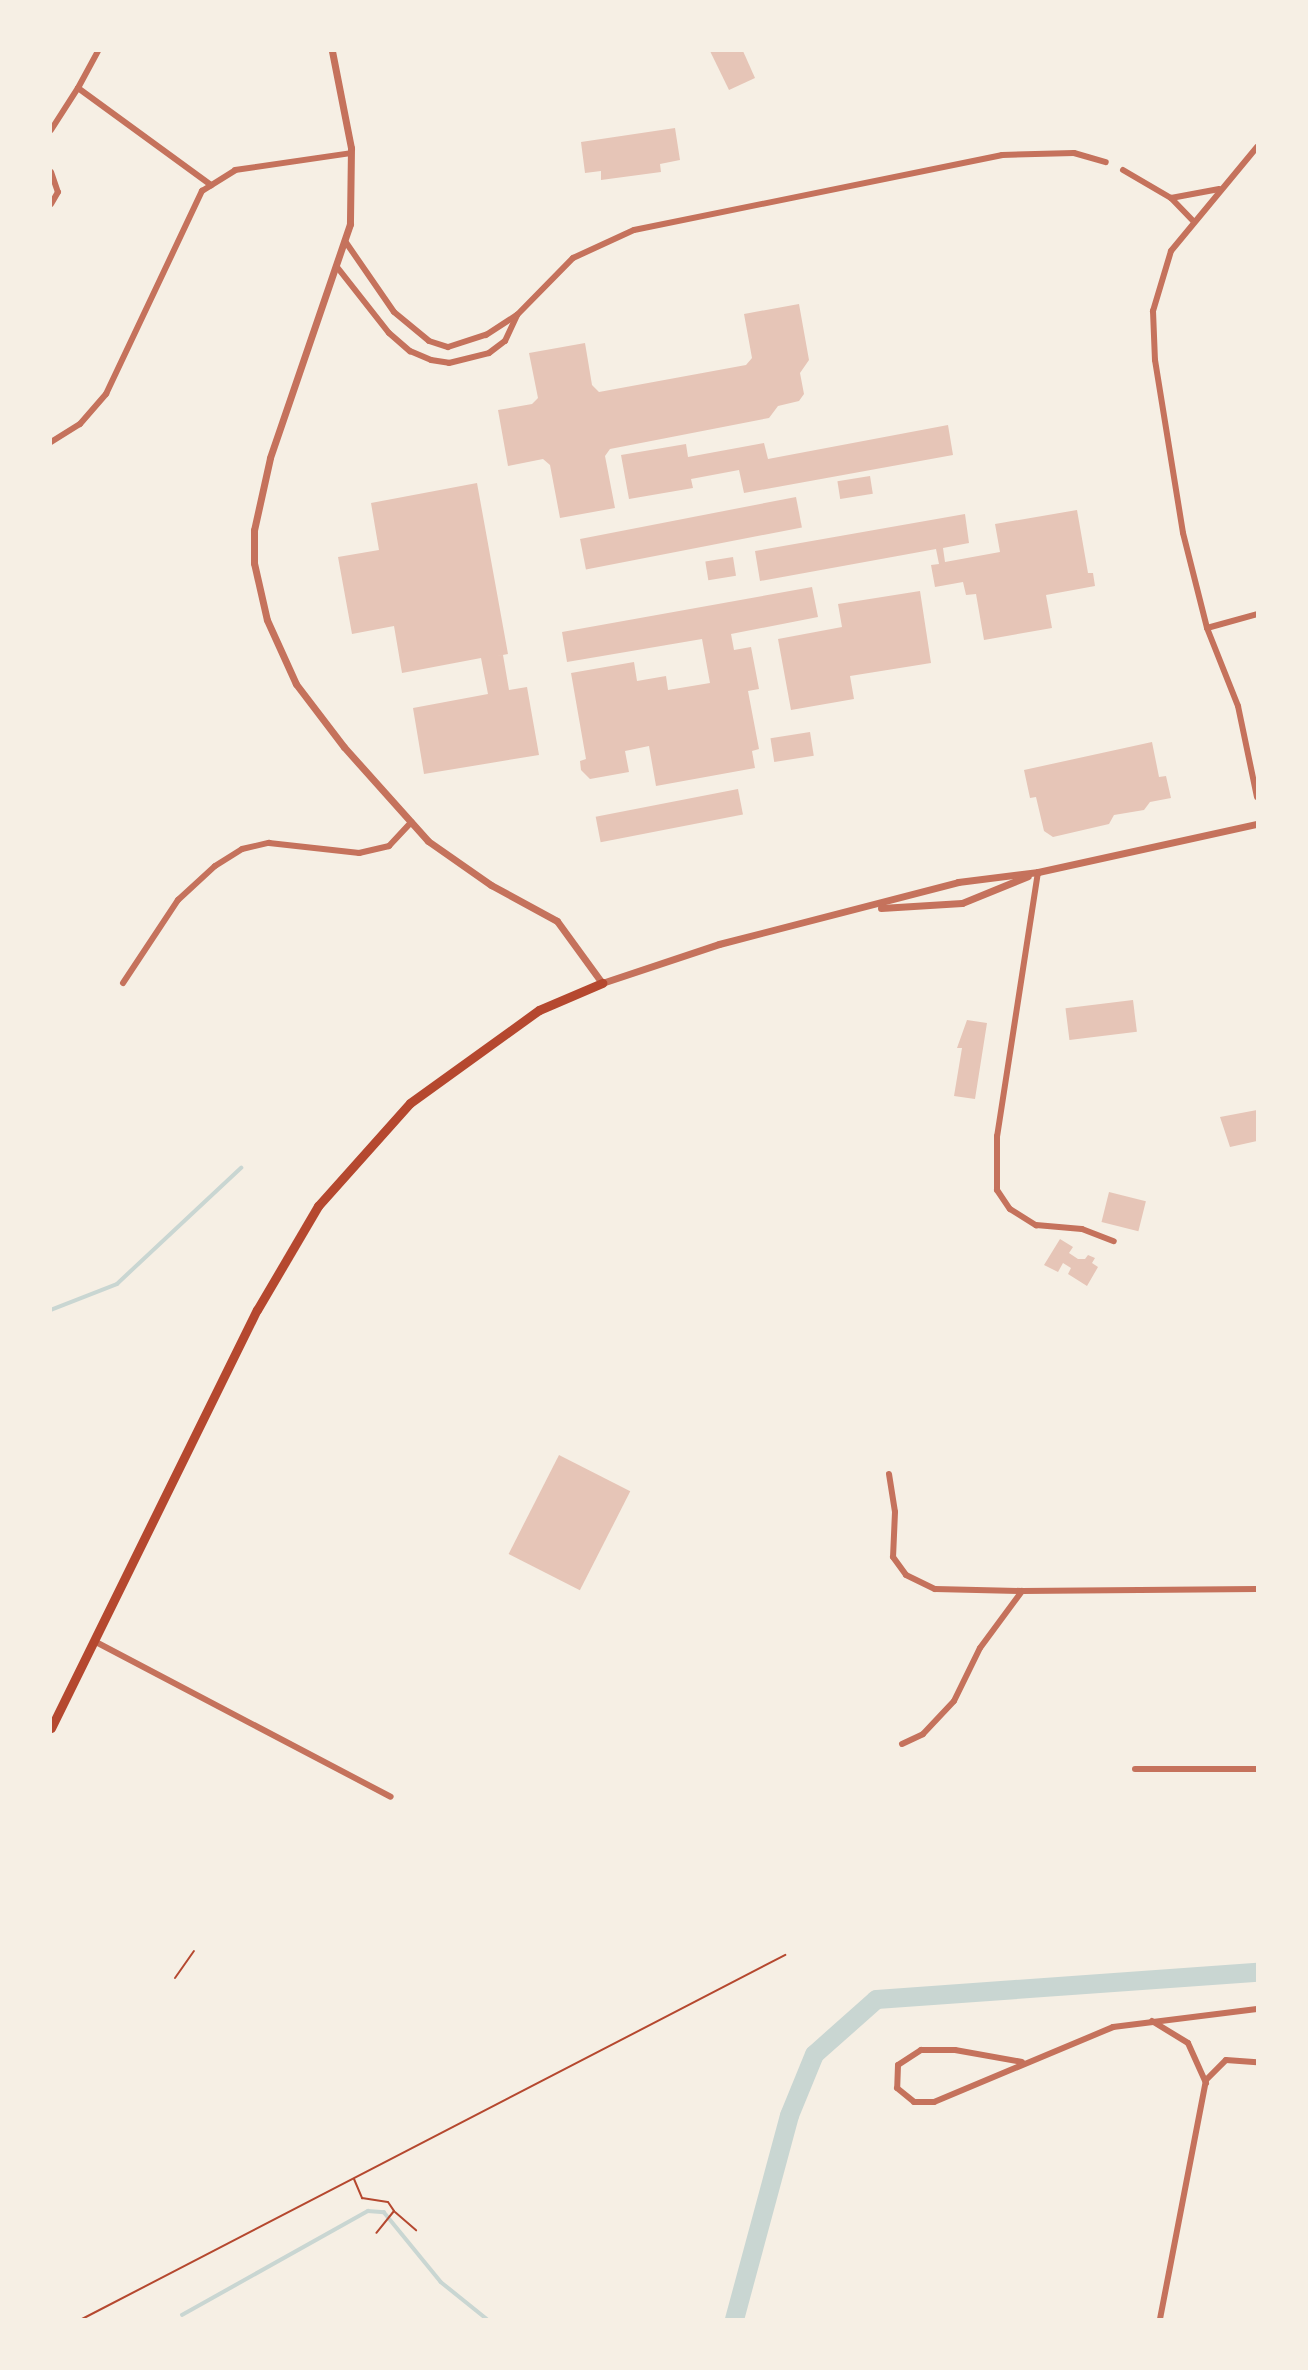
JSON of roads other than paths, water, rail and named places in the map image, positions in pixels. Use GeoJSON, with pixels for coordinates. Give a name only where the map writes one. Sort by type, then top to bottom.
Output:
{"type":"FeatureCollection","features":[{"type":"Feature","properties":{"kind":"main road"},"geometry":{"type":"LineString","coordinates":[[51,1728],[257,1310],[318,1206],[363,1151],[442,1078],[539,1010],[602,983]]}},
{"type":"Feature","properties":{"kind":"street"},"geometry":{"type":"LineString","coordinates":[[51,130],[98,51]]}},
{"type":"Feature","properties":{"kind":"street"},"geometry":{"type":"LineString","coordinates":[[332,51],[352,153],[345,241],[270,458],[254,530],[254,564],[267,620],[296,684],[428,841],[471,872],[557,921],[602,983],[719,944],[958,882],[1038,872],[1257,824]]}},
{"type":"Feature","properties":{"kind":"street"},"geometry":{"type":"LineString","coordinates":[[78,88],[211,185]]}},
{"type":"Feature","properties":{"kind":"street"},"geometry":{"type":"LineString","coordinates":[[1257,146],[1171,251],[1153,311],[1155,360],[1176,492],[1207,628],[1231,681],[1257,797]]}},
{"type":"Feature","properties":{"kind":"street"},"geometry":{"type":"LineString","coordinates":[[51,442],[80,424],[106,394],[190,211],[211,185],[235,170],[352,153]]}},
{"type":"Feature","properties":{"kind":"street"},"geometry":{"type":"LineString","coordinates":[[345,241],[394,312],[429,341],[448,347],[468,344],[517,315],[573,258],[634,230],[1002,155],[1074,153],[1106,162]]}},
{"type":"Feature","properties":{"kind":"street"},"geometry":{"type":"LineString","coordinates":[[1123,170],[1171,198],[1194,222]]}},
{"type":"Feature","properties":{"kind":"street"},"geometry":{"type":"LineString","coordinates":[[51,172],[58,192],[51,204]]}},
{"type":"Feature","properties":{"kind":"street"},"geometry":{"type":"LineString","coordinates":[[1171,198],[1221,188]]}},
{"type":"Feature","properties":{"kind":"street"},"geometry":{"type":"LineString","coordinates":[[337,267],[389,333],[410,351],[431,360],[449,363],[489,353],[505,341],[517,315]]}},
{"type":"Feature","properties":{"kind":"street"},"geometry":{"type":"LineString","coordinates":[[1207,628],[1257,614]]}},
{"type":"Feature","properties":{"kind":"street"},"geometry":{"type":"LineString","coordinates":[[123,984],[178,900],[215,866],[242,849],[269,843],[359,853],[389,846],[411,822]]}},
{"type":"Feature","properties":{"kind":"street"},"geometry":{"type":"LineString","coordinates":[[866,908],[962,903],[1038,872]]}},
{"type":"Feature","properties":{"kind":"street"},"geometry":{"type":"LineString","coordinates":[[1038,872],[997,1136],[997,1190],[1010,1209],[1036,1225],[1082,1229],[1114,1241]]}},
{"type":"Feature","properties":{"kind":"street"},"geometry":{"type":"LineString","coordinates":[[889,1474],[895,1512],[893,1557],[906,1575],[935,1589],[1257,1589]]}},
{"type":"Feature","properties":{"kind":"street"},"geometry":{"type":"LineString","coordinates":[[902,1744],[923,1734],[954,1702],[980,1648],[1022,1591]]}},
{"type":"Feature","properties":{"kind":"street"},"geometry":{"type":"LineString","coordinates":[[94,1641],[391,1797]]}},
{"type":"Feature","properties":{"kind":"street"},"geometry":{"type":"LineString","coordinates":[[1135,1769],[1257,1769]]}},
{"type":"Feature","properties":{"kind":"street"},"geometry":{"type":"LineString","coordinates":[[1022,2062],[956,2050],[921,2050],[898,2065],[897,2088],[914,2102],[934,2102],[1022,2062],[1113,2027],[1150,2020],[1257,2009]]}},
{"type":"Feature","properties":{"kind":"street"},"geometry":{"type":"LineString","coordinates":[[1150,2020],[1188,2043],[1206,2083]]}},
{"type":"Feature","properties":{"kind":"street"},"geometry":{"type":"LineString","coordinates":[[1160,2319],[1206,2083],[1211,2072],[1226,2060],[1257,2062]]}},
{"type":"Feature","properties":{"kind":"waterway"},"geometry":{"type":"LineString","coordinates":[[51,1310],[117,1284],[241,1168]]}},
{"type":"Feature","properties":{"kind":"waterway"},"geometry":{"type":"LineString","coordinates":[[734,2319],[789,2115],[814,2054],[876,1999],[1257,1972]]}},
{"type":"Feature","properties":{"kind":"waterway"},"geometry":{"type":"LineString","coordinates":[[182,2315],[368,2211],[384,2212],[441,2282],[487,2319]]}}]}
